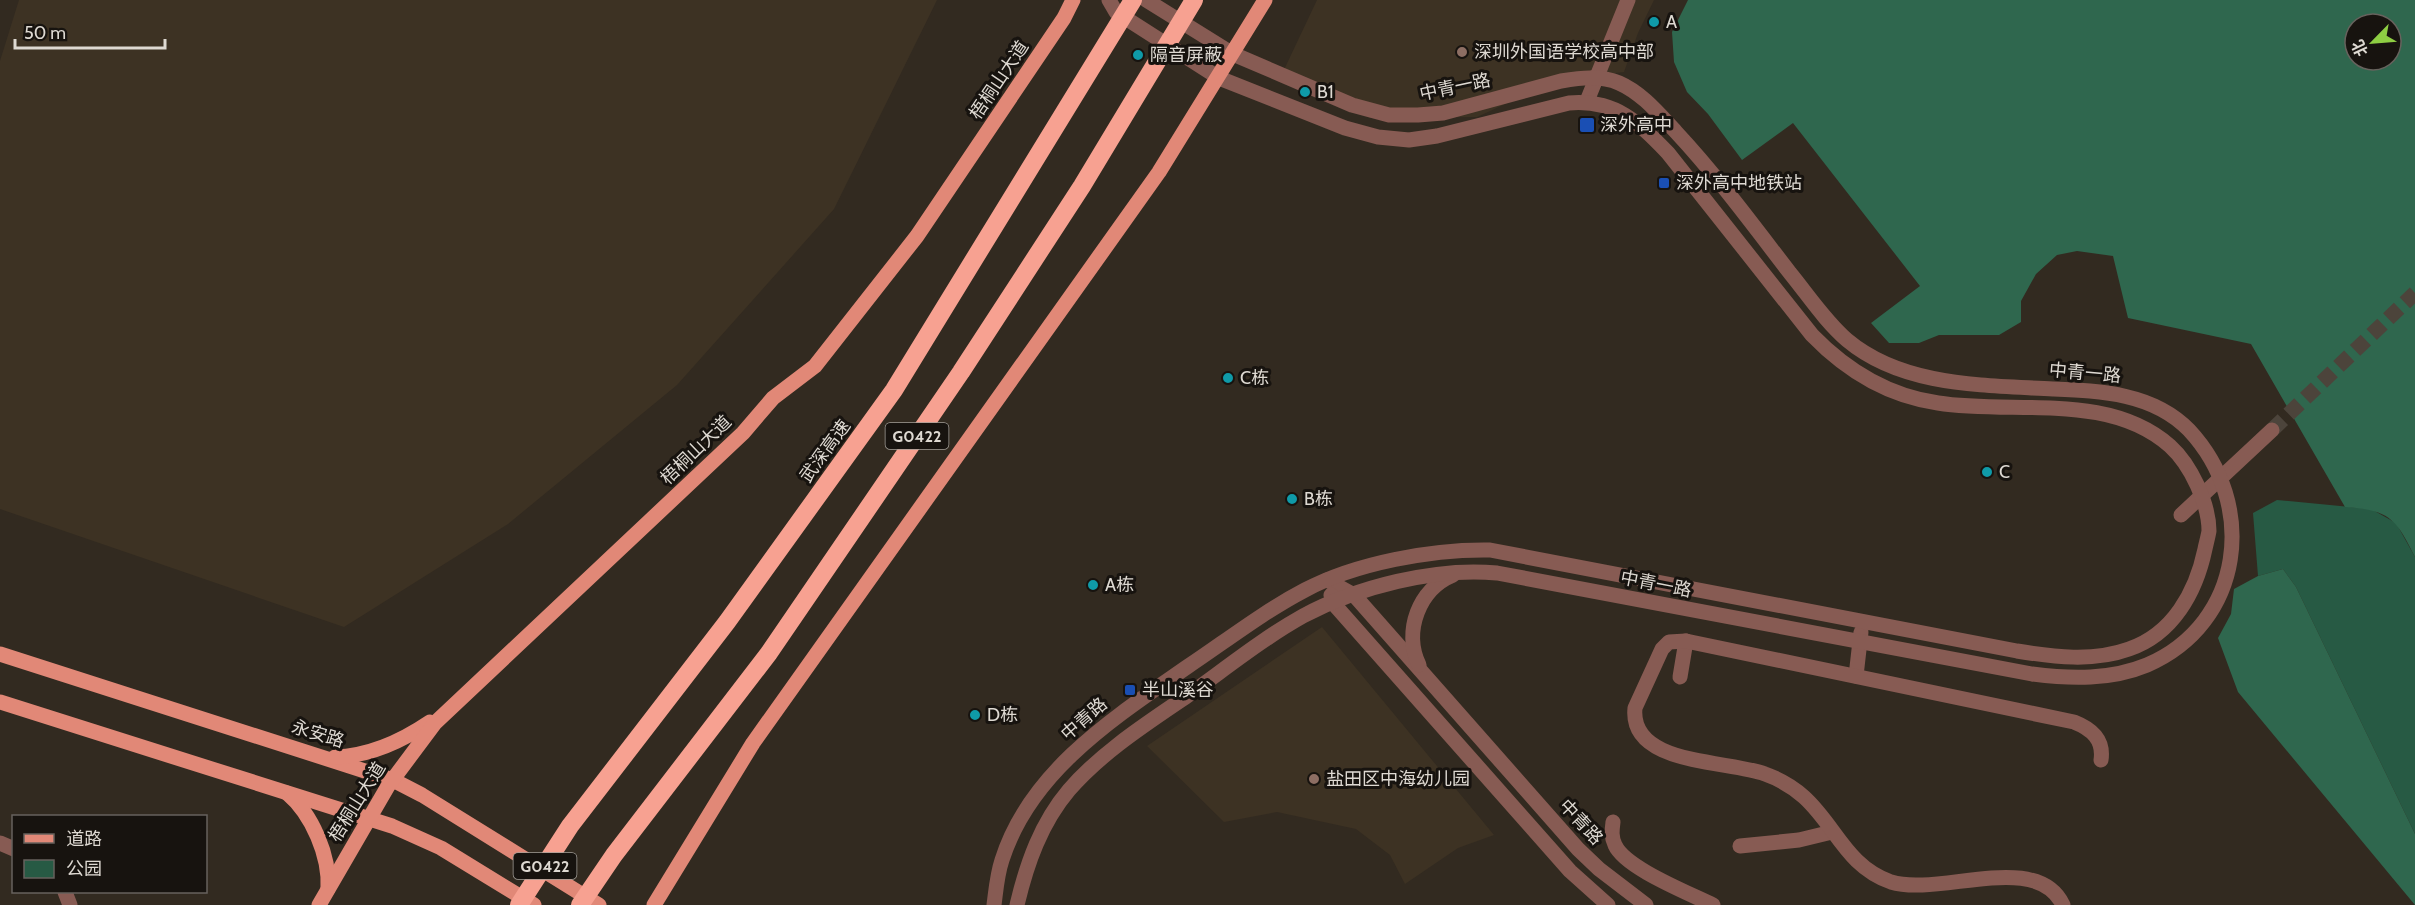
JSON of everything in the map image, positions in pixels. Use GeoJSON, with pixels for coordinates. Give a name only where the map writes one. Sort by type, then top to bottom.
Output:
{"type":"FeatureCollection","features":[{"type":"Feature","properties":{"kind":"highway","name":"武深高速"},"geometry":{"type":"LineString","coordinates":[[519,905],[570,826],[727,622],[894,390],[1133,0]]}},
{"type":"Feature","properties":{"kind":"highway","name":"G0422"},"geometry":{"type":"LineString","coordinates":[[580,905],[614,855],[769,653],[961,372],[1082,186],[1194,0]]}},
{"type":"Feature","properties":{"kind":"main road","name":"梧桐山大道"},"geometry":{"type":"LineString","coordinates":[[319,905],[393,780],[419,742],[451,706],[735,441],[773,398],[815,366],[917,236],[1064,18],[1073,0]]}},
{"type":"Feature","properties":{"kind":"main road"},"geometry":{"type":"LineString","coordinates":[[654,905],[753,743],[1159,172],[1265,0]]}},
{"type":"Feature","properties":{"kind":"main road","name":"永安路"},"geometry":{"type":"LineString","coordinates":[[0,654],[321,755],[393,780],[430,800],[599,905]]}},
{"type":"Feature","properties":{"kind":"main road"},"geometry":{"type":"LineString","coordinates":[[0,702],[369,818],[426,840],[534,905]]}},
{"type":"Feature","properties":{"kind":"main road"},"geometry":{"type":"LineString","coordinates":[[321,755],[350,755],[389,744],[420,729],[451,706]]}},
{"type":"Feature","properties":{"kind":"main road"},"geometry":{"type":"LineString","coordinates":[[281,790],[299,805],[313,827],[326,864],[328,889]]}},
{"type":"Feature","properties":{"kind":"street","name":"中青一路"},"geometry":{"type":"LineString","coordinates":[[1109,0],[1116,12],[1219,78],[1345,128],[1378,137],[1409,140],[1437,136],[1548,107],[1587,101],[1612,108],[1642,126],[1693,182],[1812,336],[1833,357],[1856,374],[1894,391],[1936,403],[1972,407],[2089,412],[2120,418],[2146,429],[2171,447],[2189,469],[2202,495],[2209,531],[2201,567],[2187,602],[2165,628],[2130,649],[2096,657],[2051,657],[1490,550],[1427,553],[1386,562],[1327,580]]}},
{"type":"Feature","properties":{"kind":"street","name":"中青一路"},"geometry":{"type":"LineString","coordinates":[[1146,0],[1233,54],[1352,105],[1389,115],[1443,112],[1561,81],[1595,78],[1619,83],[1637,93],[1654,108],[1713,174],[1824,316],[1846,339],[1872,358],[1901,370],[1972,385],[2106,392],[2144,401],[2168,412],[2188,430],[2206,453],[2220,478],[2229,504],[2234,533],[2232,558],[2224,585],[2204,620],[2190,637],[2145,666],[2101,676],[2050,677],[1497,573],[1474,571],[1429,575],[1354,595]]}},
{"type":"Feature","properties":{"kind":"street"},"geometry":{"type":"LineString","coordinates":[[1587,101],[1628,0]]}},
{"type":"Feature","properties":{"kind":"street"},"geometry":{"type":"LineString","coordinates":[[2181,515],[2272,430]]}},
{"type":"Feature","properties":{"kind":"street"},"geometry":{"type":"LineString","coordinates":[[1428,679],[1418,661],[1414,643],[1414,624],[1419,607],[1430,589],[1437,583],[1454,575],[1474,571]]}},
{"type":"Feature","properties":{"kind":"street"},"geometry":{"type":"LineString","coordinates":[[1327,580],[1333,603],[1570,871],[1608,905]]}},
{"type":"Feature","properties":{"kind":"street","name":"中青路"},"geometry":{"type":"LineString","coordinates":[[993,905],[1002,860],[1018,824],[1043,788],[1084,743],[1125,710],[1266,613],[1327,580],[1354,595],[1578,849],[1599,869],[1646,905]]}},
{"type":"Feature","properties":{"kind":"street"},"geometry":{"type":"LineString","coordinates":[[1017,905],[1037,839],[1059,803],[1082,776],[1146,724],[1282,629],[1302,617],[1354,595]]}},
{"type":"Feature","properties":{"kind":"street"},"geometry":{"type":"LineString","coordinates":[[1856,676],[1863,621]]}},
{"type":"Feature","properties":{"kind":"street"},"geometry":{"type":"LineString","coordinates":[[1680,677],[1686,641]]}},
{"type":"Feature","properties":{"kind":"street"},"geometry":{"type":"LineString","coordinates":[[2063,905],[2048,886],[2029,879],[2009,878],[1922,886],[1893,882],[1875,874],[1857,862],[1805,798],[1775,778],[1753,770],[1666,753],[1644,736],[1635,718],[1635,708],[1657,658],[1669,642],[1686,641],[2074,722],[2096,736],[2102,751],[2101,760]]}},
{"type":"Feature","properties":{"kind":"street"},"geometry":{"type":"LineString","coordinates":[[1613,822],[1612,836],[1615,846],[1631,864],[1713,905]]}},
{"type":"Feature","properties":{"kind":"street"},"geometry":{"type":"LineString","coordinates":[[1740,846],[1798,840],[1832,832]]}},
{"type":"Feature","properties":{"kind":"shaded area"},"geometry":{"type":"Polygon","coordinates":[[[19,0],[937,0],[834,209],[677,385],[508,524],[344,627],[0,509],[0,61],[19,0]]]}},
{"type":"Feature","properties":{"kind":"shaded area","name":"深圳外国语学校高中部"},"geometry":{"type":"Polygon","coordinates":[[[1317,0],[1654,0],[1638,33],[1624,72],[1558,80],[1477,117],[1370,118],[1282,74],[1317,0]]]}},
{"type":"Feature","properties":{"kind":"shaded area","name":"盐田区中海幼儿园"},"geometry":{"type":"Polygon","coordinates":[[[1322,627],[1494,835],[1458,848],[1405,884],[1390,855],[1356,829],[1277,812],[1224,822],[1147,746],[1322,627]]]}},
{"type":"Feature","properties":{"kind":"green space"},"geometry":{"type":"Polygon","coordinates":[[[1688,0],[2415,0],[2415,557],[2402,533],[2389,518],[2360,508],[2345,507],[2251,344],[2128,318],[2113,256],[2077,251],[2057,255],[2036,274],[2021,301],[2021,322],[1999,335],[1939,335],[1919,343],[1889,343],[1871,323],[1920,286],[1793,123],[1742,160],[1708,114],[1687,92],[1674,62],[1672,32],[1688,0]]]}},
{"type":"Feature","properties":{"kind":"green space"},"geometry":{"type":"Polygon","coordinates":[[[2277,500],[2371,509],[2396,523],[2415,557],[2415,834],[2296,587],[2283,569],[2258,576],[2253,513],[2277,500]]]}},
{"type":"Feature","properties":{"kind":"green space"},"geometry":{"type":"Polygon","coordinates":[[[2283,569],[2296,587],[2415,834],[2415,905],[2238,692],[2218,638],[2231,614],[2234,589],[2258,576],[2283,569]]]}},
{"type":"Feature","properties":{"kind":"tunnel"},"geometry":{"type":"LineString","coordinates":[[2272,430],[2415,293]]}},
{"type":"Feature","properties":{"kind":"place","name":"A"},"geometry":{"type":"Point","coordinates":[1654,22]}},
{"type":"Feature","properties":{"kind":"place","name":"深圳外国语学校高中部"},"geometry":{"type":"Point","coordinates":[1462,52]}},
{"type":"Feature","properties":{"kind":"place","name":"隔音屏蔽"},"geometry":{"type":"Point","coordinates":[1138,55]}},
{"type":"Feature","properties":{"kind":"place","name":"B1"},"geometry":{"type":"Point","coordinates":[1305,92]}},
{"type":"Feature","properties":{"kind":"place","name":"深外高中"},"geometry":{"type":"Point","coordinates":[1587,125]}},
{"type":"Feature","properties":{"kind":"place","name":"深外高中地铁站"},"geometry":{"type":"Point","coordinates":[1664,183]}},
{"type":"Feature","properties":{"kind":"place","name":"C栋"},"geometry":{"type":"Point","coordinates":[1228,378]}},
{"type":"Feature","properties":{"kind":"place","name":"C"},"geometry":{"type":"Point","coordinates":[1987,472]}},
{"type":"Feature","properties":{"kind":"place","name":"B栋"},"geometry":{"type":"Point","coordinates":[1292,499]}},
{"type":"Feature","properties":{"kind":"place","name":"A栋"},"geometry":{"type":"Point","coordinates":[1093,585]}},
{"type":"Feature","properties":{"kind":"place","name":"半山溪谷"},"geometry":{"type":"Point","coordinates":[1130,690]}},
{"type":"Feature","properties":{"kind":"place","name":"D栋"},"geometry":{"type":"Point","coordinates":[975,715]}},
{"type":"Feature","properties":{"kind":"place","name":"盐田区中海幼儿园"},"geometry":{"type":"Point","coordinates":[1314,779]}}]}
